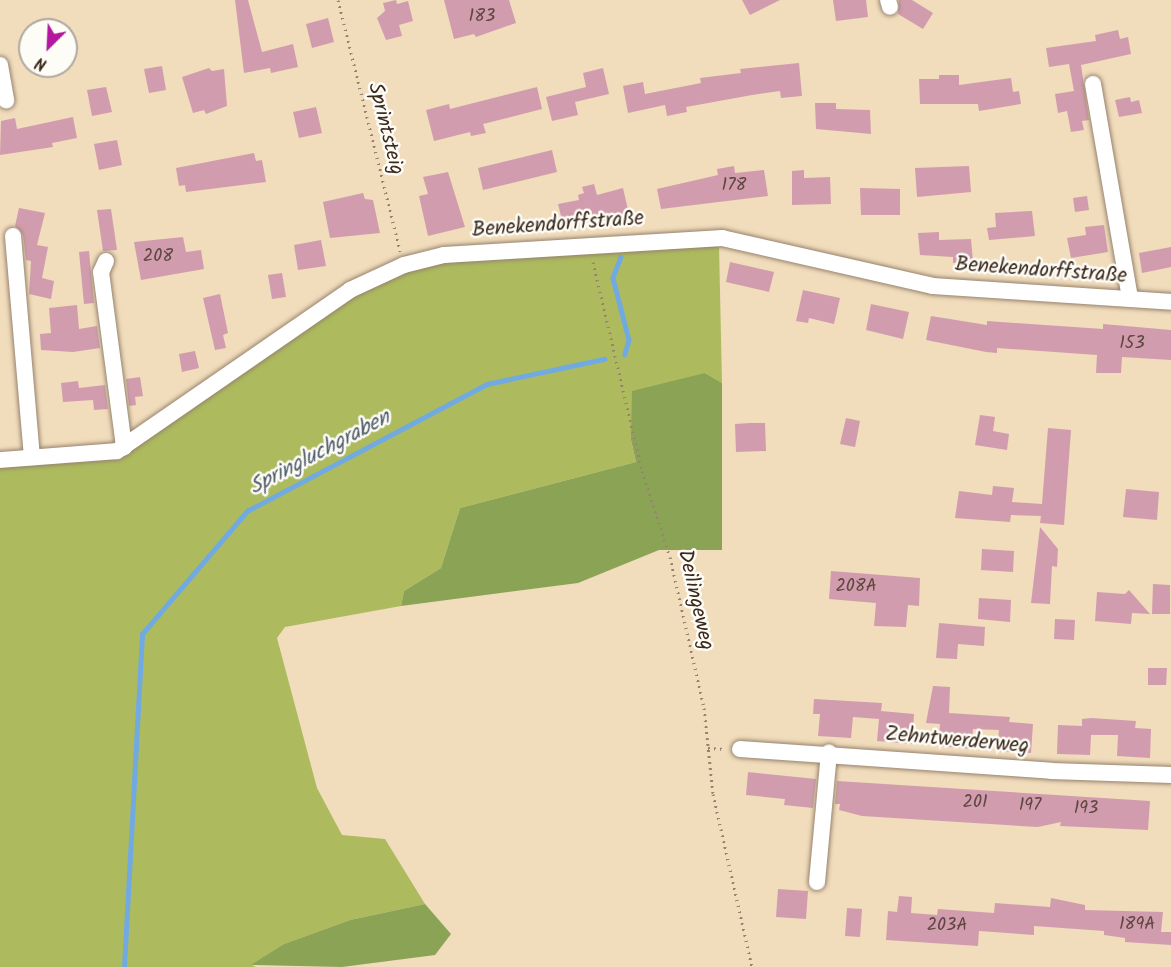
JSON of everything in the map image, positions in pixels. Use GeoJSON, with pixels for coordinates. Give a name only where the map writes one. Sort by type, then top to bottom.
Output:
{"type":"FeatureCollection","features":[{"type":"Feature","properties":{"kind":"street"},"geometry":{"type":"LineString","coordinates":[[0,65],[6,100]]}},
{"type":"Feature","properties":{"kind":"street"},"geometry":{"type":"LineString","coordinates":[[1093,84],[1130,299]]}},
{"type":"Feature","properties":{"kind":"street"},"geometry":{"type":"LineString","coordinates":[[13,236],[32,457]]}},
{"type":"Feature","properties":{"kind":"street","name":"Benekendorffstraße"},"geometry":{"type":"LineString","coordinates":[[0,460],[99,455],[124,447],[302,320],[350,290],[404,265],[444,255],[722,238],[933,286],[1171,302]]}},
{"type":"Feature","properties":{"kind":"street"},"geometry":{"type":"LineString","coordinates":[[106,261],[101,272],[124,447]]}},
{"type":"Feature","properties":{"kind":"street","name":"Zehntwerderweg"},"geometry":{"type":"LineString","coordinates":[[740,749],[828,753],[1051,771],[1171,775]]}},
{"type":"Feature","properties":{"kind":"street"},"geometry":{"type":"LineString","coordinates":[[817,882],[828,753]]}},
{"type":"Feature","properties":{"kind":"path","name":"Sprintsteig"},"geometry":{"type":"LineString","coordinates":[[338,0],[404,265]]}},
{"type":"Feature","properties":{"kind":"path","name":"Deilingeweg"},"geometry":{"type":"LineString","coordinates":[[589,245],[642,471],[670,556],[704,708],[713,794],[752,967]]}},
{"type":"Feature","properties":{"kind":"green space"},"geometry":{"type":"Polygon","coordinates":[[[719,245],[722,383],[705,373],[631,440],[636,462],[460,508],[441,568],[404,591],[401,606],[285,627],[277,638],[317,788],[342,835],[385,839],[425,904],[350,920],[284,944],[252,965],[256,967],[0,967],[0,466],[105,460],[353,295],[403,271],[445,262],[719,245]]]}},
{"type":"Feature","properties":{"kind":"green space"},"geometry":{"type":"Polygon","coordinates":[[[705,373],[722,383],[722,550],[659,550],[578,583],[401,606],[404,591],[441,568],[460,508],[636,462],[631,440],[632,391],[705,373]]]}},
{"type":"Feature","properties":{"kind":"green space"},"geometry":{"type":"Polygon","coordinates":[[[425,904],[451,934],[435,955],[342,967],[251,965],[284,944],[350,920],[425,904]]]}},
{"type":"Feature","properties":{"kind":"building"},"geometry":{"type":"Polygon","coordinates":[[[235,0],[248,0],[262,52],[293,44],[298,67],[271,73],[270,68],[244,73],[235,0]]]}},
{"type":"Feature","properties":{"kind":"building"},"geometry":{"type":"Polygon","coordinates":[[[396,0],[397,4],[408,1],[413,21],[399,25],[402,36],[386,40],[377,18],[385,11],[383,3],[396,0]]]}},
{"type":"Feature","properties":{"kind":"building"},"geometry":{"type":"Polygon","coordinates":[[[444,0],[509,0],[516,23],[476,37],[474,34],[454,39],[444,0]]]}},
{"type":"Feature","properties":{"kind":"building"},"geometry":{"type":"Polygon","coordinates":[[[742,0],[780,0],[750,15],[742,0]]]}},
{"type":"Feature","properties":{"kind":"building"},"geometry":{"type":"Polygon","coordinates":[[[833,0],[866,0],[868,17],[836,21],[833,0]]]}},
{"type":"Feature","properties":{"kind":"building"},"geometry":{"type":"Polygon","coordinates":[[[899,0],[912,0],[933,13],[923,29],[898,14],[899,0]]]}},
{"type":"Feature","properties":{"kind":"building"},"geometry":{"type":"Polygon","coordinates":[[[328,18],[334,42],[312,48],[306,24],[328,18]]]}},
{"type":"Feature","properties":{"kind":"building"},"geometry":{"type":"Polygon","coordinates":[[[1118,30],[1120,39],[1128,37],[1131,54],[1081,65],[1089,120],[1082,121],[1084,130],[1071,132],[1067,111],[1058,113],[1055,94],[1074,91],[1069,64],[1049,67],[1046,48],[1096,41],[1095,35],[1118,30]]]}},
{"type":"Feature","properties":{"kind":"building"},"geometry":{"type":"Polygon","coordinates":[[[799,63],[802,96],[781,98],[780,91],[686,107],[687,112],[667,116],[665,105],[628,113],[623,86],[643,82],[645,94],[701,83],[700,78],[741,73],[740,69],[799,63]]]}},
{"type":"Feature","properties":{"kind":"building"},"geometry":{"type":"Polygon","coordinates":[[[162,66],[166,90],[149,93],[144,69],[162,66]]]}},
{"type":"Feature","properties":{"kind":"building"},"geometry":{"type":"Polygon","coordinates":[[[209,68],[212,71],[224,69],[227,106],[206,114],[204,110],[193,113],[182,77],[209,68]]]}},
{"type":"Feature","properties":{"kind":"building"},"geometry":{"type":"Polygon","coordinates":[[[603,68],[609,94],[575,102],[578,115],[552,121],[546,97],[586,87],[583,73],[603,68]]]}},
{"type":"Feature","properties":{"kind":"building"},"geometry":{"type":"Polygon","coordinates":[[[939,75],[959,75],[959,85],[1011,78],[1013,92],[1019,91],[1021,104],[979,111],[978,104],[920,104],[919,79],[939,79],[939,75]]]}},
{"type":"Feature","properties":{"kind":"building"},"geometry":{"type":"Polygon","coordinates":[[[106,87],[112,112],[92,116],[87,90],[106,87]]]}},
{"type":"Feature","properties":{"kind":"building"},"geometry":{"type":"Polygon","coordinates":[[[537,87],[542,109],[483,124],[486,133],[471,136],[470,132],[434,141],[426,110],[449,104],[450,109],[537,87]]]}},
{"type":"Feature","properties":{"kind":"building"},"geometry":{"type":"Polygon","coordinates":[[[1130,97],[1131,102],[1139,100],[1142,113],[1119,117],[1115,100],[1130,97]]]}},
{"type":"Feature","properties":{"kind":"building"},"geometry":{"type":"Polygon","coordinates":[[[815,103],[836,103],[836,109],[870,110],[871,134],[816,129],[815,103]]]}},
{"type":"Feature","properties":{"kind":"building"},"geometry":{"type":"Polygon","coordinates":[[[316,107],[322,133],[299,138],[293,112],[316,107]]]}},
{"type":"Feature","properties":{"kind":"building"},"geometry":{"type":"Polygon","coordinates":[[[73,117],[77,138],[52,143],[53,147],[0,155],[1,121],[15,118],[17,129],[73,117]]]}},
{"type":"Feature","properties":{"kind":"building"},"geometry":{"type":"Polygon","coordinates":[[[117,140],[122,165],[99,170],[94,144],[117,140]]]}},
{"type":"Feature","properties":{"kind":"building"},"geometry":{"type":"Polygon","coordinates":[[[552,150],[557,172],[483,190],[478,168],[552,150]]]}},
{"type":"Feature","properties":{"kind":"building"},"geometry":{"type":"Polygon","coordinates":[[[254,153],[256,161],[262,160],[266,182],[186,192],[185,185],[179,186],[176,168],[254,153]]]}},
{"type":"Feature","properties":{"kind":"building"},"geometry":{"type":"Polygon","coordinates":[[[734,166],[735,173],[764,170],[768,196],[661,209],[657,189],[718,175],[717,169],[734,166]]]}},
{"type":"Feature","properties":{"kind":"building"},"geometry":{"type":"Polygon","coordinates":[[[969,166],[971,192],[917,197],[915,168],[969,166]]]}},
{"type":"Feature","properties":{"kind":"building"},"geometry":{"type":"Polygon","coordinates":[[[804,170],[804,178],[830,177],[831,204],[792,205],[792,171],[804,170]]]}},
{"type":"Feature","properties":{"kind":"building"},"geometry":{"type":"Polygon","coordinates":[[[448,172],[465,227],[428,236],[419,196],[428,194],[423,177],[448,172]]]}},
{"type":"Feature","properties":{"kind":"building"},"geometry":{"type":"Polygon","coordinates":[[[594,184],[597,195],[623,188],[629,214],[592,224],[590,218],[563,224],[558,204],[579,200],[578,195],[584,193],[582,187],[594,184]]]}},
{"type":"Feature","properties":{"kind":"building"},"geometry":{"type":"Polygon","coordinates":[[[860,188],[900,189],[900,215],[861,215],[860,188]]]}},
{"type":"Feature","properties":{"kind":"building"},"geometry":{"type":"Polygon","coordinates":[[[363,193],[365,199],[373,200],[380,233],[330,238],[323,202],[363,193]]]}},
{"type":"Feature","properties":{"kind":"building"},"geometry":{"type":"Polygon","coordinates":[[[1087,196],[1089,210],[1075,212],[1073,198],[1087,196]]]}},
{"type":"Feature","properties":{"kind":"building"},"geometry":{"type":"Polygon","coordinates":[[[19,208],[45,213],[37,245],[48,247],[42,278],[54,281],[51,299],[29,294],[31,261],[26,260],[23,235],[15,226],[19,208]]]}},
{"type":"Feature","properties":{"kind":"building"},"geometry":{"type":"Polygon","coordinates":[[[111,209],[117,250],[103,251],[97,210],[111,209]]]}},
{"type":"Feature","properties":{"kind":"building"},"geometry":{"type":"Polygon","coordinates":[[[1032,211],[1035,236],[989,240],[987,228],[996,227],[995,213],[1032,211]]]}},
{"type":"Feature","properties":{"kind":"building"},"geometry":{"type":"Polygon","coordinates":[[[1104,225],[1108,252],[1071,258],[1067,238],[1086,235],[1085,227],[1104,225]]]}},
{"type":"Feature","properties":{"kind":"building"},"geometry":{"type":"Polygon","coordinates":[[[939,232],[939,240],[971,239],[973,261],[953,263],[953,257],[920,255],[918,233],[939,232]]]}},
{"type":"Feature","properties":{"kind":"building"},"geometry":{"type":"Polygon","coordinates":[[[183,237],[186,252],[201,250],[204,269],[141,280],[134,242],[183,237]]]}},
{"type":"Feature","properties":{"kind":"building"},"geometry":{"type":"Polygon","coordinates":[[[321,240],[326,266],[298,270],[294,245],[321,240]]]}},
{"type":"Feature","properties":{"kind":"building"},"geometry":{"type":"Polygon","coordinates":[[[1171,247],[1171,267],[1142,273],[1139,253],[1171,247]]]}},
{"type":"Feature","properties":{"kind":"building"},"geometry":{"type":"Polygon","coordinates":[[[89,251],[94,303],[84,304],[79,252],[89,251]]]}},
{"type":"Feature","properties":{"kind":"building"},"geometry":{"type":"Polygon","coordinates":[[[730,262],[774,272],[769,292],[726,282],[730,262]]]}},
{"type":"Feature","properties":{"kind":"building"},"geometry":{"type":"Polygon","coordinates":[[[282,273],[286,297],[272,299],[268,275],[282,273]]]}},
{"type":"Feature","properties":{"kind":"building"},"geometry":{"type":"Polygon","coordinates":[[[803,290],[840,298],[834,324],[809,318],[808,323],[796,321],[803,290]]]}},
{"type":"Feature","properties":{"kind":"building"},"geometry":{"type":"Polygon","coordinates":[[[220,294],[228,333],[223,335],[226,348],[215,350],[203,298],[220,294]]]}},
{"type":"Feature","properties":{"kind":"building"},"geometry":{"type":"Polygon","coordinates":[[[871,304],[909,312],[903,339],[866,330],[871,304]]]}},
{"type":"Feature","properties":{"kind":"building"},"geometry":{"type":"Polygon","coordinates":[[[77,305],[79,329],[97,326],[100,348],[73,352],[41,350],[40,334],[51,333],[49,308],[77,305]]]}},
{"type":"Feature","properties":{"kind":"building"},"geometry":{"type":"Polygon","coordinates":[[[931,316],[987,325],[987,321],[1103,329],[1103,324],[1171,330],[1171,360],[1122,357],[1121,373],[1096,373],[1097,355],[997,348],[997,353],[926,340],[931,316]]]}},
{"type":"Feature","properties":{"kind":"building"},"geometry":{"type":"Polygon","coordinates":[[[195,351],[199,368],[182,372],[179,354],[195,351]]]}},
{"type":"Feature","properties":{"kind":"building"},"geometry":{"type":"Polygon","coordinates":[[[140,377],[143,396],[135,397],[136,405],[129,406],[126,379],[140,377]]]}},
{"type":"Feature","properties":{"kind":"building"},"geometry":{"type":"Polygon","coordinates":[[[78,381],[79,388],[105,385],[108,409],[94,410],[93,400],[63,402],[61,383],[78,381]]]}},
{"type":"Feature","properties":{"kind":"building"},"geometry":{"type":"Polygon","coordinates":[[[980,415],[995,417],[993,431],[1009,434],[1007,450],[975,445],[980,415]]]}},
{"type":"Feature","properties":{"kind":"building"},"geometry":{"type":"Polygon","coordinates":[[[846,418],[860,421],[855,447],[840,444],[846,418]]]}},
{"type":"Feature","properties":{"kind":"building"},"geometry":{"type":"Polygon","coordinates":[[[765,423],[766,451],[736,452],[735,424],[765,423]]]}},
{"type":"Feature","properties":{"kind":"building"},"geometry":{"type":"Polygon","coordinates":[[[1048,428],[1071,430],[1064,525],[1040,523],[1041,516],[1011,515],[1010,522],[955,518],[959,491],[992,495],[993,486],[1014,488],[1012,502],[1042,504],[1048,428]]]}},
{"type":"Feature","properties":{"kind":"building"},"geometry":{"type":"Polygon","coordinates":[[[1126,489],[1159,492],[1157,520],[1123,517],[1126,489]]]}},
{"type":"Feature","properties":{"kind":"building"},"geometry":{"type":"Polygon","coordinates":[[[1040,527],[1058,549],[1057,567],[1052,566],[1050,604],[1031,603],[1040,527]]]}},
{"type":"Feature","properties":{"kind":"building"},"geometry":{"type":"Polygon","coordinates":[[[982,549],[1014,551],[1013,572],[981,570],[982,549]]]}},
{"type":"Feature","properties":{"kind":"building"},"geometry":{"type":"Polygon","coordinates":[[[831,571],[920,578],[919,606],[908,605],[906,627],[874,626],[876,603],[829,599],[831,571]]]}},
{"type":"Feature","properties":{"kind":"building"},"geometry":{"type":"Polygon","coordinates":[[[1153,584],[1170,585],[1170,614],[1152,614],[1153,584]]]}},
{"type":"Feature","properties":{"kind":"building"},"geometry":{"type":"Polygon","coordinates":[[[1129,590],[1150,614],[1132,613],[1131,624],[1095,621],[1097,592],[1125,594],[1129,590]]]}},
{"type":"Feature","properties":{"kind":"building"},"geometry":{"type":"Polygon","coordinates":[[[979,598],[1011,600],[1010,622],[978,619],[979,598]]]}},
{"type":"Feature","properties":{"kind":"building"},"geometry":{"type":"Polygon","coordinates":[[[1055,619],[1075,620],[1074,640],[1054,639],[1055,619]]]}},
{"type":"Feature","properties":{"kind":"building"},"geometry":{"type":"Polygon","coordinates":[[[939,623],[985,627],[984,646],[958,644],[957,659],[936,658],[939,623]]]}},
{"type":"Feature","properties":{"kind":"building"},"geometry":{"type":"Polygon","coordinates":[[[1148,668],[1167,668],[1166,685],[1148,685],[1148,668]]]}},
{"type":"Feature","properties":{"kind":"building"},"geometry":{"type":"Polygon","coordinates":[[[933,686],[950,687],[949,713],[1010,717],[1009,722],[1033,724],[1031,753],[997,751],[999,730],[973,729],[971,749],[938,746],[940,724],[926,723],[933,686]]]}},
{"type":"Feature","properties":{"kind":"building"},"geometry":{"type":"Polygon","coordinates":[[[814,699],[882,703],[881,711],[914,714],[912,744],[877,741],[879,719],[853,717],[851,738],[818,736],[820,714],[813,714],[814,699]]]}},
{"type":"Feature","properties":{"kind":"building"},"geometry":{"type":"Polygon","coordinates":[[[1082,719],[1136,721],[1135,728],[1151,729],[1150,758],[1117,756],[1118,735],[1091,735],[1090,755],[1057,754],[1058,725],[1082,726],[1082,719]]]}},
{"type":"Feature","properties":{"kind":"building"},"geometry":{"type":"Polygon","coordinates":[[[748,772],[816,779],[813,808],[784,805],[785,799],[746,795],[748,772]]]}},
{"type":"Feature","properties":{"kind":"building"},"geometry":{"type":"Polygon","coordinates":[[[837,781],[1150,801],[1148,830],[1060,826],[1061,822],[1038,827],[862,816],[839,810],[840,804],[835,804],[837,781]]]}},
{"type":"Feature","properties":{"kind":"building"},"geometry":{"type":"Polygon","coordinates":[[[778,889],[808,891],[806,919],[776,917],[778,889]]]}},
{"type":"Feature","properties":{"kind":"building"},"geometry":{"type":"Polygon","coordinates":[[[899,896],[912,897],[911,913],[937,915],[938,909],[994,913],[995,903],[1050,907],[1051,898],[1085,905],[1085,910],[1163,912],[1161,932],[1171,932],[1171,945],[1125,942],[1125,938],[1104,935],[1104,931],[1034,926],[1034,935],[979,931],[978,946],[886,940],[888,911],[897,912],[899,896]]]}},
{"type":"Feature","properties":{"kind":"building"},"geometry":{"type":"Polygon","coordinates":[[[847,908],[862,909],[860,937],[845,936],[847,908]]]}},
{"type":"Feature","properties":{"kind":"waterway","name":"Springluchgraben"},"geometry":{"type":"LineString","coordinates":[[621,257],[613,278],[629,340],[625,354]]}},
{"type":"Feature","properties":{"kind":"waterway","name":"Springluchgraben"},"geometry":{"type":"LineString","coordinates":[[124,967],[142,634],[247,511],[487,384],[604,359]]}}]}
